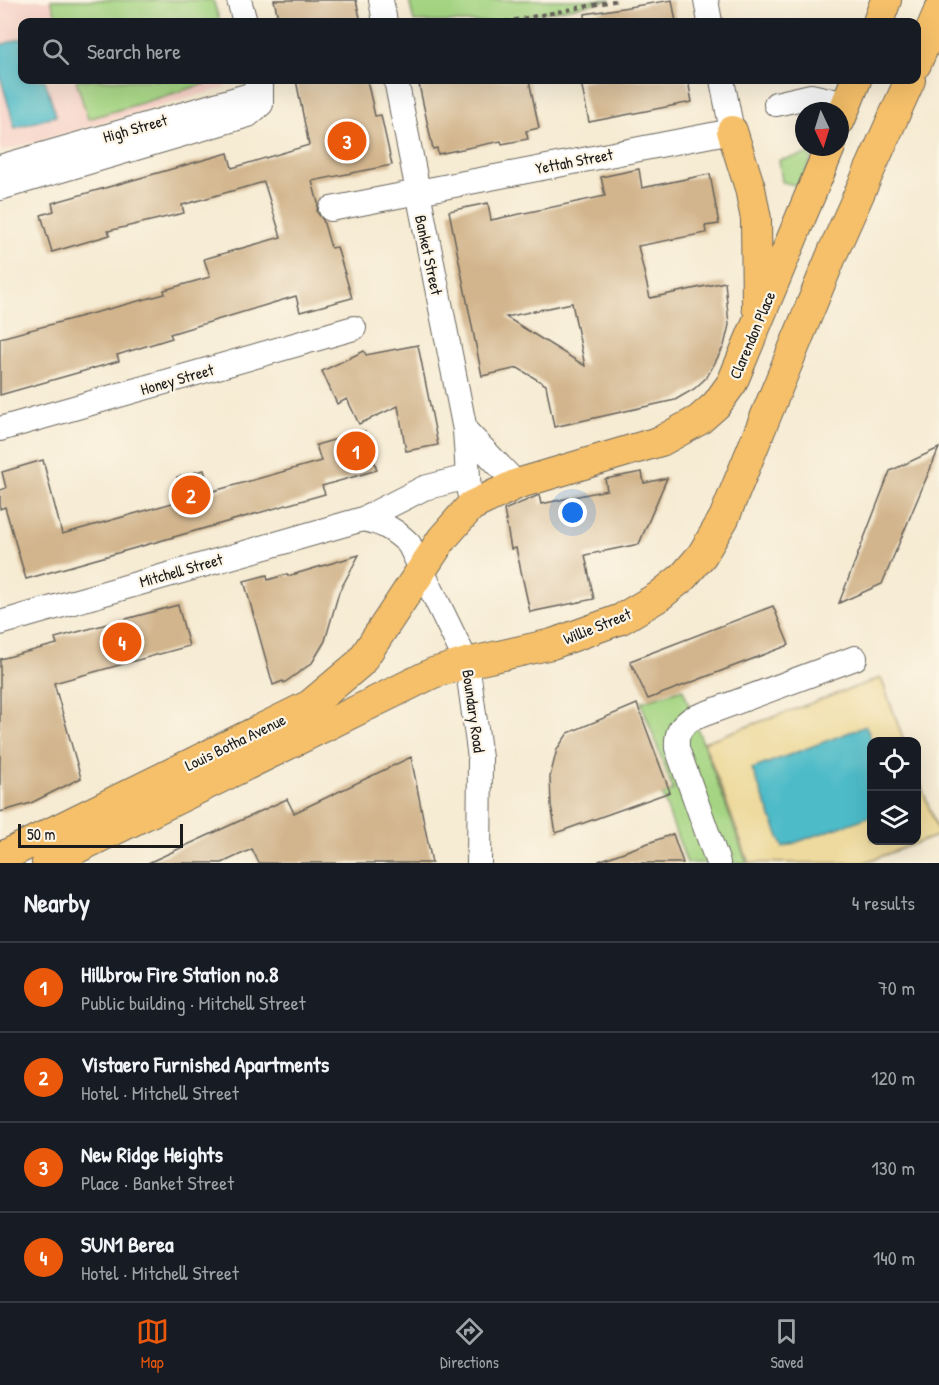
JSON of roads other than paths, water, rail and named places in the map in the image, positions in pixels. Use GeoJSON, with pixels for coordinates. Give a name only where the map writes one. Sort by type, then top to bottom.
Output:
{"type":"FeatureCollection","features":[{"type":"Feature","properties":{"kind":"main road"},"geometry":{"type":"LineString","coordinates":[[879,18],[886,0]]}},
{"type":"Feature","properties":{"kind":"main road"},"geometry":{"type":"LineString","coordinates":[[921,52],[939,11]]}},
{"type":"Feature","properties":{"kind":"main road","name":"Willie Street"},"geometry":{"type":"LineString","coordinates":[[467,663],[552,644],[621,619],[658,597],[683,576],[702,555],[724,518],[820,284],[908,84]]}},
{"type":"Feature","properties":{"kind":"main road"},"geometry":{"type":"LineString","coordinates":[[732,131],[750,188],[756,219],[757,322]]}},
{"type":"Feature","properties":{"kind":"main road","name":"Clarendon Place"},"geometry":{"type":"LineString","coordinates":[[471,506],[517,484],[661,441],[699,420],[716,405],[732,383],[826,156]]}},
{"type":"Feature","properties":{"kind":"main road"},"geometry":{"type":"LineString","coordinates":[[423,570],[442,539],[471,506]]}},
{"type":"Feature","properties":{"kind":"main road","name":"Louis Botha Avenue"},"geometry":{"type":"LineString","coordinates":[[0,858],[310,705],[360,663],[423,570]]}},
{"type":"Feature","properties":{"kind":"main road","name":"Louis Botha Avenue"},"geometry":{"type":"LineString","coordinates":[[47,863],[392,692],[433,673],[467,663]]}},
{"type":"Feature","properties":{"kind":"street"},"geometry":{"type":"LineString","coordinates":[[239,0],[244,18]]}},
{"type":"Feature","properties":{"kind":"street"},"geometry":{"type":"LineString","coordinates":[[381,0],[384,18]]}},
{"type":"Feature","properties":{"kind":"street"},"geometry":{"type":"LineString","coordinates":[[706,0],[709,18]]}},
{"type":"Feature","properties":{"kind":"street","name":"High Street"},"geometry":{"type":"LineString","coordinates":[[0,167],[250,95],[259,84]]}},
{"type":"Feature","properties":{"kind":"street"},"geometry":{"type":"LineString","coordinates":[[0,188],[248,115],[261,104],[261,84]]}},
{"type":"Feature","properties":{"kind":"street","name":"Banket Street"},"geometry":{"type":"LineString","coordinates":[[397,84],[416,192],[465,430],[471,506]]}},
{"type":"Feature","properties":{"kind":"street"},"geometry":{"type":"LineString","coordinates":[[723,84],[732,131]]}},
{"type":"Feature","properties":{"kind":"street"},"geometry":{"type":"LineString","coordinates":[[776,104],[811,96],[847,101]]}},
{"type":"Feature","properties":{"kind":"street","name":"Yettah Street"},"geometry":{"type":"LineString","coordinates":[[332,209],[732,131]]}},
{"type":"Feature","properties":{"kind":"street","name":"Honey Street"},"geometry":{"type":"LineString","coordinates":[[0,429],[354,328]]}},
{"type":"Feature","properties":{"kind":"street"},"geometry":{"type":"LineString","coordinates":[[465,430],[517,484]]}},
{"type":"Feature","properties":{"kind":"street","name":"Mitchell Street"},"geometry":{"type":"LineString","coordinates":[[0,623],[363,519],[424,488],[467,477]]}},
{"type":"Feature","properties":{"kind":"street"},"geometry":{"type":"LineString","coordinates":[[363,519],[380,522],[397,531],[409,544],[423,570]]}},
{"type":"Feature","properties":{"kind":"street","name":"Boundary Road"},"geometry":{"type":"LineString","coordinates":[[423,570],[467,663],[480,758],[479,863]]}},
{"type":"Feature","properties":{"kind":"street"},"geometry":{"type":"LineString","coordinates":[[718,863],[677,748],[676,737],[681,726],[691,719],[855,658]]}},
{"type":"Feature","properties":{"kind":"water"},"geometry":{"type":"Polygon","coordinates":[[[18,39],[18,84],[46,84],[56,116],[15,128],[0,76],[0,45],[18,39]]]}},
{"type":"Feature","properties":{"kind":"water"},"geometry":{"type":"Polygon","coordinates":[[[866,726],[870,737],[867,737],[867,817],[783,847],[752,769],[866,726]]]}},
{"type":"Feature","properties":{"kind":"place","name":"New Ridge Heights"},"geometry":{"type":"Point","coordinates":[347,141]}},
{"type":"Feature","properties":{"kind":"place","name":"Hillbrow Fire Station no.8"},"geometry":{"type":"Point","coordinates":[356,451]}},
{"type":"Feature","properties":{"kind":"place","name":"Vistaero Furnished Apartments"},"geometry":{"type":"Point","coordinates":[191,495]}},
{"type":"Feature","properties":{"kind":"place","name":"SUN1 Berea"},"geometry":{"type":"Point","coordinates":[122,642]}}]}
